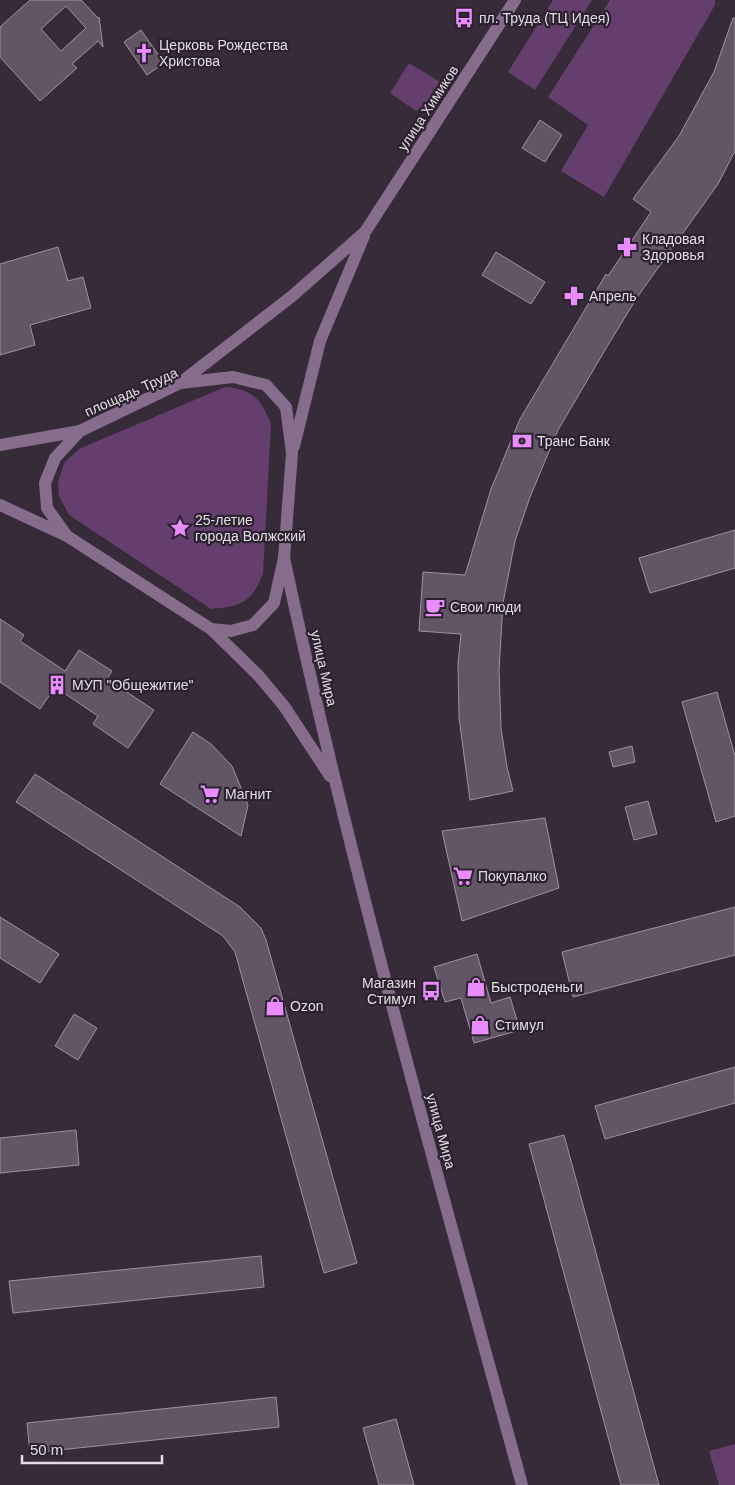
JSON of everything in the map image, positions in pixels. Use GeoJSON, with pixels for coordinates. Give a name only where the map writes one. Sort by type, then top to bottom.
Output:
{"type":"FeatureCollection","features":[{"type":"Feature","properties":{"kind":"street","name":"улица Химиков"},"geometry":{"type":"LineString","coordinates":[[292,453],[320,341],[365,232],[514,0]]}},
{"type":"Feature","properties":{"kind":"street","name":"улица Химиков"},"geometry":{"type":"LineString","coordinates":[[180,384],[292,297],[365,232]]}},
{"type":"Feature","properties":{"kind":"street","name":"площадь Труда"},"geometry":{"type":"LineString","coordinates":[[233,377],[266,385],[286,407],[292,453],[284,558],[274,603],[253,625],[231,631],[211,629],[67,536],[47,508],[45,483],[55,458],[80,431],[180,384],[233,377]]}},
{"type":"Feature","properties":{"kind":"street"},"geometry":{"type":"LineString","coordinates":[[0,445],[80,431]]}},
{"type":"Feature","properties":{"kind":"street"},"geometry":{"type":"LineString","coordinates":[[0,504],[67,536]]}},
{"type":"Feature","properties":{"kind":"street","name":"улица Мира"},"geometry":{"type":"LineString","coordinates":[[284,558],[305,657],[390,1001],[522,1485]]}},
{"type":"Feature","properties":{"kind":"street","name":"улица Мира"},"geometry":{"type":"LineString","coordinates":[[211,629],[258,675],[284,706],[336,784]]}},
{"type":"Feature","properties":{"kind":"shaded area"},"geometry":{"type":"Polygon","coordinates":[[[553,0],[592,0],[535,90],[508,72],[553,0]]]}},
{"type":"Feature","properties":{"kind":"shaded area"},"geometry":{"type":"Polygon","coordinates":[[[610,0],[715,0],[715,5],[604,197],[561,171],[588,125],[548,97],[610,0]]]}},
{"type":"Feature","properties":{"kind":"shaded area"},"geometry":{"type":"Polygon","coordinates":[[[409,63],[440,82],[425,106],[416,111],[390,93],[409,63]]]}},
{"type":"Feature","properties":{"kind":"shaded area"},"geometry":{"type":"Polygon","coordinates":[[[225,387],[243,390],[255,397],[264,408],[271,424],[263,574],[250,597],[230,607],[211,609],[69,515],[59,496],[58,483],[64,463],[79,449],[225,387]]]}},
{"type":"Feature","properties":{"kind":"shaded area"},"geometry":{"type":"Polygon","coordinates":[[[735,1444],[735,1485],[719,1485],[709,1451],[735,1444]]]}},
{"type":"Feature","properties":{"kind":"building"},"geometry":{"type":"Polygon","coordinates":[[[30,0],[81,0],[99,17],[103,47],[98,41],[72,64],[77,68],[40,101],[0,57],[0,27],[30,0]],[[66,6],[41,29],[61,51],[86,28],[66,6]]]}},
{"type":"Feature","properties":{"kind":"building"},"geometry":{"type":"Polygon","coordinates":[[[733,18],[735,18],[735,151],[718,184],[638,296],[608,345],[558,430],[530,497],[515,541],[503,603],[499,670],[501,728],[513,791],[470,800],[459,718],[458,664],[461,634],[419,631],[423,572],[465,575],[491,489],[520,419],[606,274],[608,276],[651,212],[633,199],[679,136],[714,72],[733,18]]]}},
{"type":"Feature","properties":{"kind":"building","name":"Церковь Рождества Христова"},"geometry":{"type":"Polygon","coordinates":[[[141,30],[164,63],[147,75],[124,42],[141,30]]]}},
{"type":"Feature","properties":{"kind":"building"},"geometry":{"type":"Polygon","coordinates":[[[540,120],[562,135],[545,162],[522,148],[540,120]]]}},
{"type":"Feature","properties":{"kind":"building"},"geometry":{"type":"Polygon","coordinates":[[[58,247],[68,281],[83,277],[91,308],[30,325],[35,345],[0,355],[0,264],[58,247]]]}},
{"type":"Feature","properties":{"kind":"building"},"geometry":{"type":"Polygon","coordinates":[[[496,252],[545,282],[531,304],[482,275],[496,252]]]}},
{"type":"Feature","properties":{"kind":"building"},"geometry":{"type":"Polygon","coordinates":[[[735,530],[735,568],[650,593],[639,558],[735,530]]]}},
{"type":"Feature","properties":{"kind":"building","name":"МУП \"Общежитие\""},"geometry":{"type":"Polygon","coordinates":[[[0,619],[24,635],[20,641],[65,671],[79,650],[112,671],[107,679],[154,710],[128,748],[93,724],[98,716],[55,687],[40,709],[0,682],[0,619]]]}},
{"type":"Feature","properties":{"kind":"building"},"geometry":{"type":"Polygon","coordinates":[[[717,692],[735,756],[735,816],[716,822],[682,702],[717,692]]]}},
{"type":"Feature","properties":{"kind":"building","name":"Магнит"},"geometry":{"type":"Polygon","coordinates":[[[193,732],[211,744],[232,766],[248,805],[241,836],[160,784],[193,732]]]}},
{"type":"Feature","properties":{"kind":"building"},"geometry":{"type":"Polygon","coordinates":[[[632,746],[635,762],[613,767],[609,752],[632,746]]]}},
{"type":"Feature","properties":{"kind":"building"},"geometry":{"type":"Polygon","coordinates":[[[35,774],[240,907],[261,928],[266,940],[357,1263],[324,1273],[235,952],[223,936],[16,802],[35,774]]]}},
{"type":"Feature","properties":{"kind":"building"},"geometry":{"type":"Polygon","coordinates":[[[648,801],[657,834],[634,840],[625,807],[648,801]]]}},
{"type":"Feature","properties":{"kind":"building"},"geometry":{"type":"Polygon","coordinates":[[[545,818],[559,888],[462,921],[442,831],[545,818]]]}},
{"type":"Feature","properties":{"kind":"building"},"geometry":{"type":"Polygon","coordinates":[[[735,907],[735,955],[573,997],[562,952],[735,907]]]}},
{"type":"Feature","properties":{"kind":"building"},"geometry":{"type":"Polygon","coordinates":[[[0,917],[59,954],[40,983],[0,958],[0,917]]]}},
{"type":"Feature","properties":{"kind":"building"},"geometry":{"type":"Polygon","coordinates":[[[477,954],[491,1003],[510,997],[520,1030],[474,1043],[461,998],[445,1002],[434,967],[477,954]]]}},
{"type":"Feature","properties":{"kind":"building"},"geometry":{"type":"Polygon","coordinates":[[[74,1014],[97,1028],[78,1060],[55,1046],[74,1014]]]}},
{"type":"Feature","properties":{"kind":"building"},"geometry":{"type":"Polygon","coordinates":[[[735,1067],[735,1103],[605,1139],[595,1106],[735,1067]]]}},
{"type":"Feature","properties":{"kind":"building"},"geometry":{"type":"Polygon","coordinates":[[[76,1130],[79,1165],[0,1173],[0,1138],[76,1130]]]}},
{"type":"Feature","properties":{"kind":"building"},"geometry":{"type":"Polygon","coordinates":[[[564,1135],[659,1485],[621,1485],[529,1144],[564,1135]]]}},
{"type":"Feature","properties":{"kind":"building"},"geometry":{"type":"Polygon","coordinates":[[[261,1256],[264,1287],[13,1313],[9,1281],[261,1256]]]}},
{"type":"Feature","properties":{"kind":"building"},"geometry":{"type":"Polygon","coordinates":[[[276,1397],[279,1427],[30,1453],[27,1423],[276,1397]]]}},
{"type":"Feature","properties":{"kind":"building"},"geometry":{"type":"Polygon","coordinates":[[[396,1419],[414,1485],[379,1485],[363,1428],[396,1419]]]}},
{"type":"Feature","properties":{"kind":"place","name":"пл. Труда (ТЦ Идея)"},"geometry":{"type":"Point","coordinates":[464,18]}},
{"type":"Feature","properties":{"kind":"place","name":"Церковь Рождества Христова"},"geometry":{"type":"Point","coordinates":[144,53]}},
{"type":"Feature","properties":{"kind":"place","name":"Кладовая Здоровья"},"geometry":{"type":"Point","coordinates":[627,247]}},
{"type":"Feature","properties":{"kind":"place","name":"Апрель"},"geometry":{"type":"Point","coordinates":[574,296]}},
{"type":"Feature","properties":{"kind":"place","name":"Транс Банк"},"geometry":{"type":"Point","coordinates":[522,441]}},
{"type":"Feature","properties":{"kind":"place","name":"25-летие города Волжский"},"geometry":{"type":"Point","coordinates":[180,528]}},
{"type":"Feature","properties":{"kind":"place","name":"Свои люди"},"geometry":{"type":"Point","coordinates":[435,607]}},
{"type":"Feature","properties":{"kind":"place","name":"МУП \"Общежитие\""},"geometry":{"type":"Point","coordinates":[57,685]}},
{"type":"Feature","properties":{"kind":"place","name":"Магнит"},"geometry":{"type":"Point","coordinates":[210,794]}},
{"type":"Feature","properties":{"kind":"place","name":"Покупалко"},"geometry":{"type":"Point","coordinates":[463,876]}},
{"type":"Feature","properties":{"kind":"place","name":"Быстроденьги"},"geometry":{"type":"Point","coordinates":[476,987]}},
{"type":"Feature","properties":{"kind":"place","name":"Магазин Стимул"},"geometry":{"type":"Point","coordinates":[431,991]}},
{"type":"Feature","properties":{"kind":"place","name":"Ozon"},"geometry":{"type":"Point","coordinates":[275,1006]}},
{"type":"Feature","properties":{"kind":"place","name":"Стимул"},"geometry":{"type":"Point","coordinates":[480,1025]}}]}
